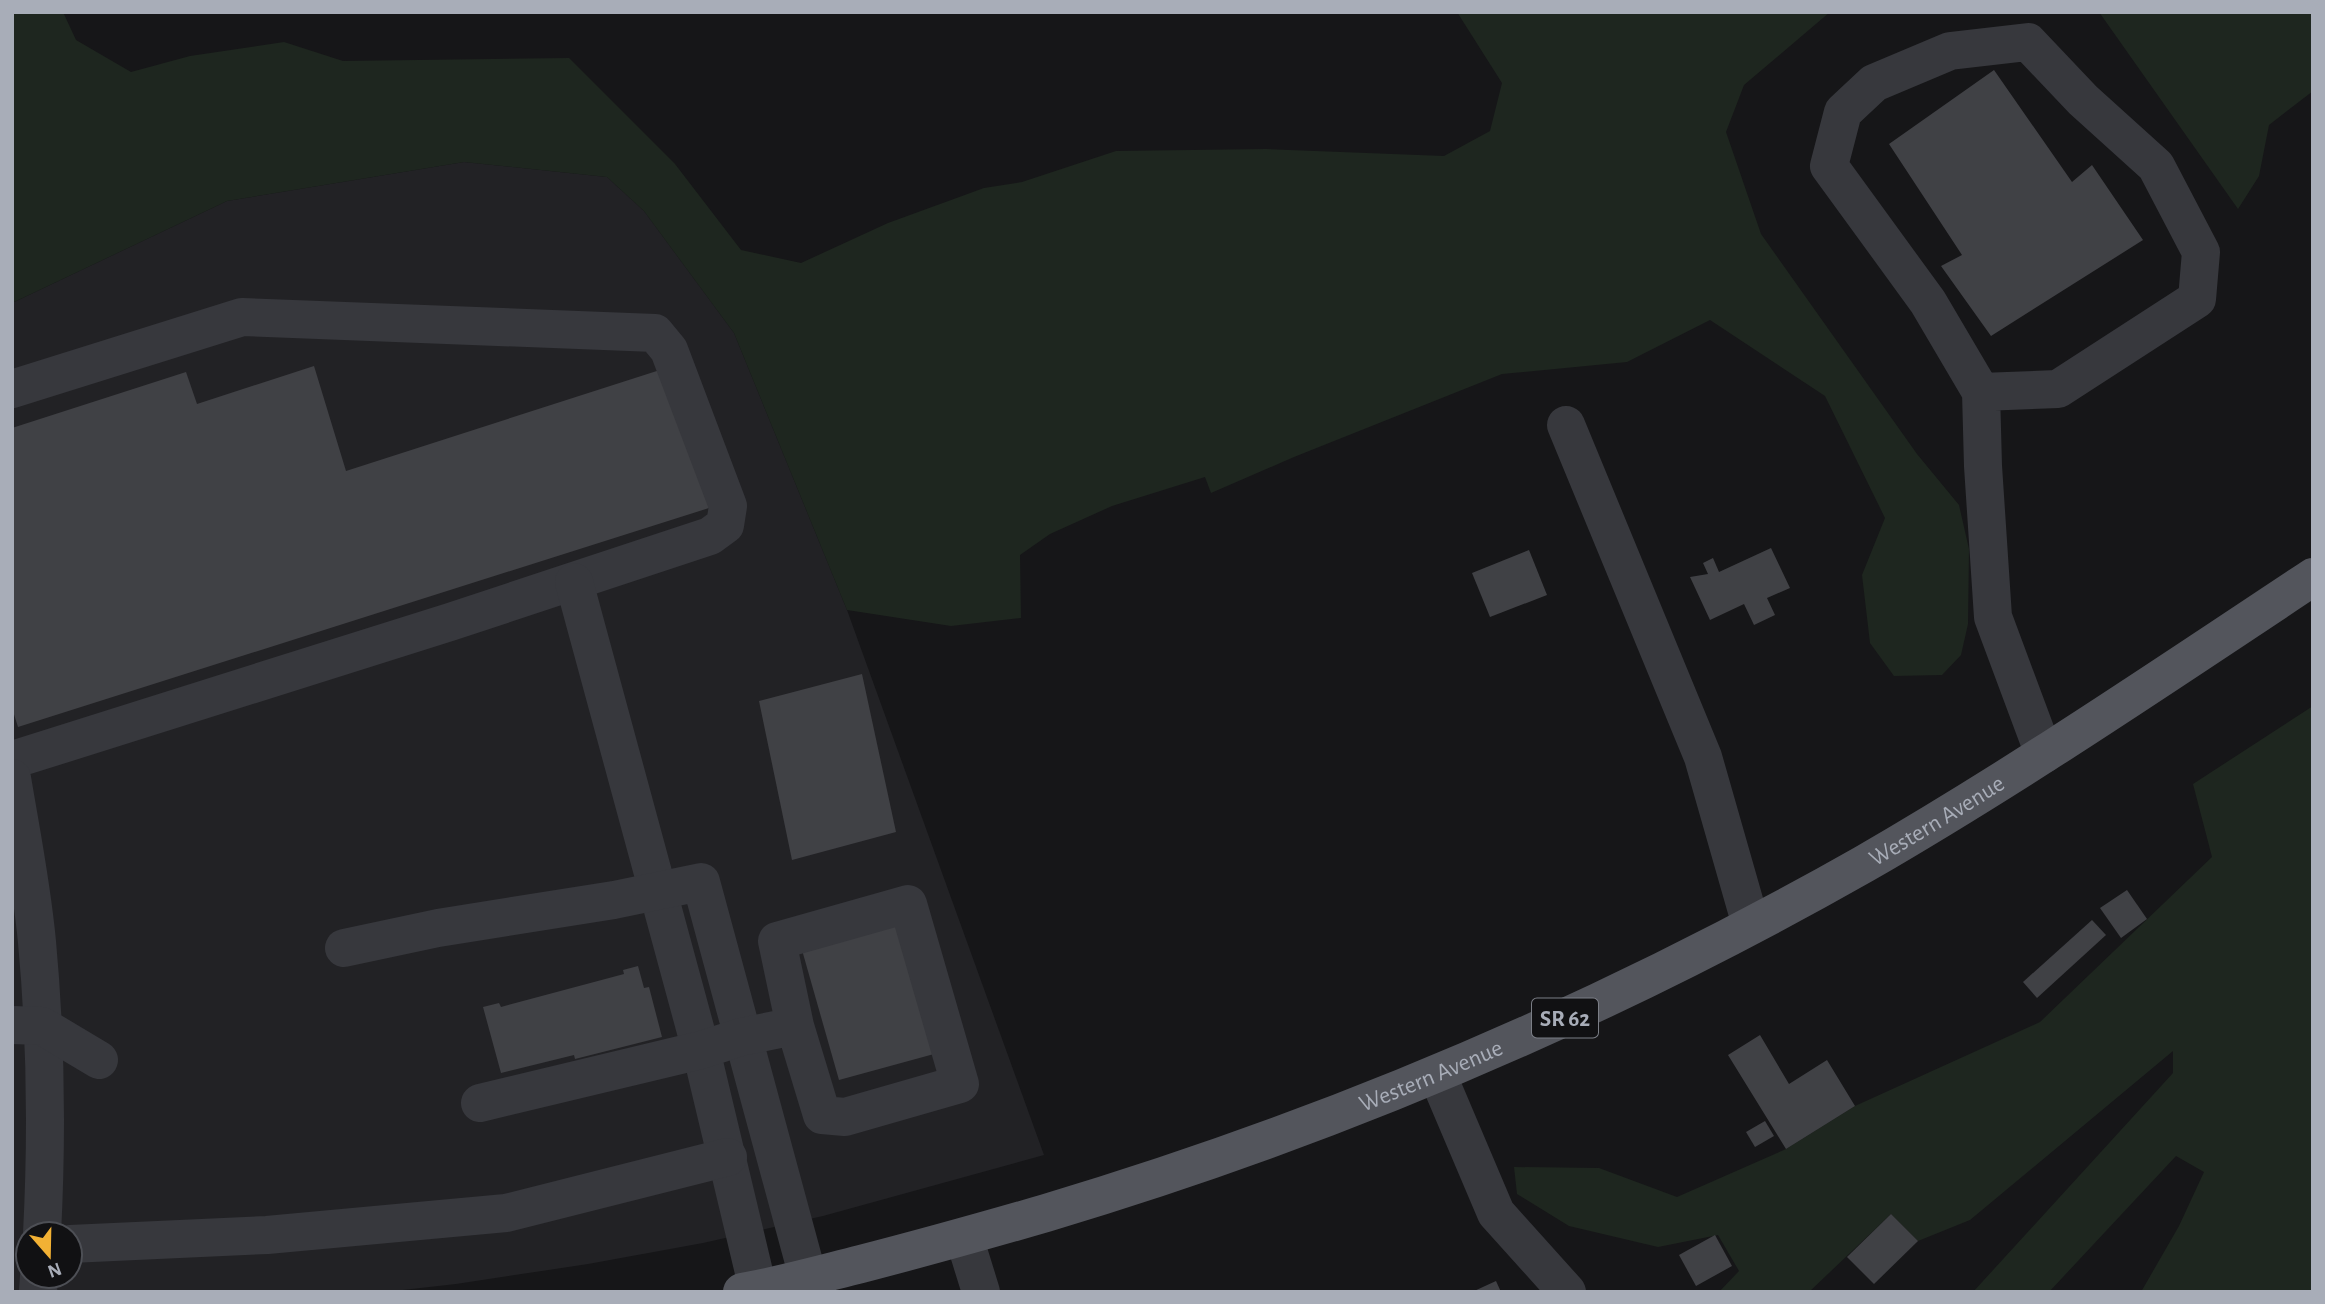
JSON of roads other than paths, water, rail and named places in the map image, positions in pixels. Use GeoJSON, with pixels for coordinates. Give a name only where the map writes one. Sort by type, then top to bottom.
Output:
{"type":"FeatureCollection","features":[{"type":"Feature","properties":{"kind":"main road","name":"Western Avenue"},"geometry":{"type":"LineString","coordinates":[[750,1290],[964,1237],[1151,1181],[1304,1128],[1549,1026],[1751,925],[1865,863],[2043,754],[2313,577]]}},
{"type":"Feature","properties":{"kind":"lane"},"geometry":{"type":"LineString","coordinates":[[1981,392],[2058,389],[2197,299],[2201,252],[2156,166],[2083,100],[2028,42],[1950,51],[1874,83],[1843,112],[1829,166],[1928,302],[1981,392],[1993,617],[2043,754]]}},
{"type":"Feature","properties":{"kind":"lane"},"geometry":{"type":"LineString","coordinates":[[12,389],[242,317],[655,333],[669,350],[728,506],[725,525],[710,536],[274,679],[12,760]]}},
{"type":"Feature","properties":{"kind":"lane"},"geometry":{"type":"LineString","coordinates":[[1566,425],[1703,757],[1751,925]]}},
{"type":"Feature","properties":{"kind":"lane"},"geometry":{"type":"LineString","coordinates":[[574,582],[728,1157],[750,1290]]}},
{"type":"Feature","properties":{"kind":"lane"},"geometry":{"type":"LineString","coordinates":[[12,778],[37,939],[27,1026],[46,1136],[32,1219]]}},
{"type":"Feature","properties":{"kind":"lane"},"geometry":{"type":"LineString","coordinates":[[344,948],[438,928],[614,901],[701,882],[808,1277]]}},
{"type":"Feature","properties":{"kind":"lane"},"geometry":{"type":"LineString","coordinates":[[908,904],[960,1084],[845,1117],[822,1115],[795,1026],[777,941],[908,904]]}},
{"type":"Feature","properties":{"kind":"lane"},"geometry":{"type":"LineString","coordinates":[[27,1026],[99,1060]]}},
{"type":"Feature","properties":{"kind":"lane"},"geometry":{"type":"LineString","coordinates":[[480,1103],[701,1050],[741,1037],[795,1026]]}},
{"type":"Feature","properties":{"kind":"lane"},"geometry":{"type":"LineString","coordinates":[[1437,1074],[1496,1213],[1567,1292]]}},
{"type":"Feature","properties":{"kind":"lane"},"geometry":{"type":"LineString","coordinates":[[84,1243],[267,1235],[506,1213],[728,1157]]}},
{"type":"Feature","properties":{"kind":"lane"},"geometry":{"type":"LineString","coordinates":[[964,1237],[981,1292]]}}]}
